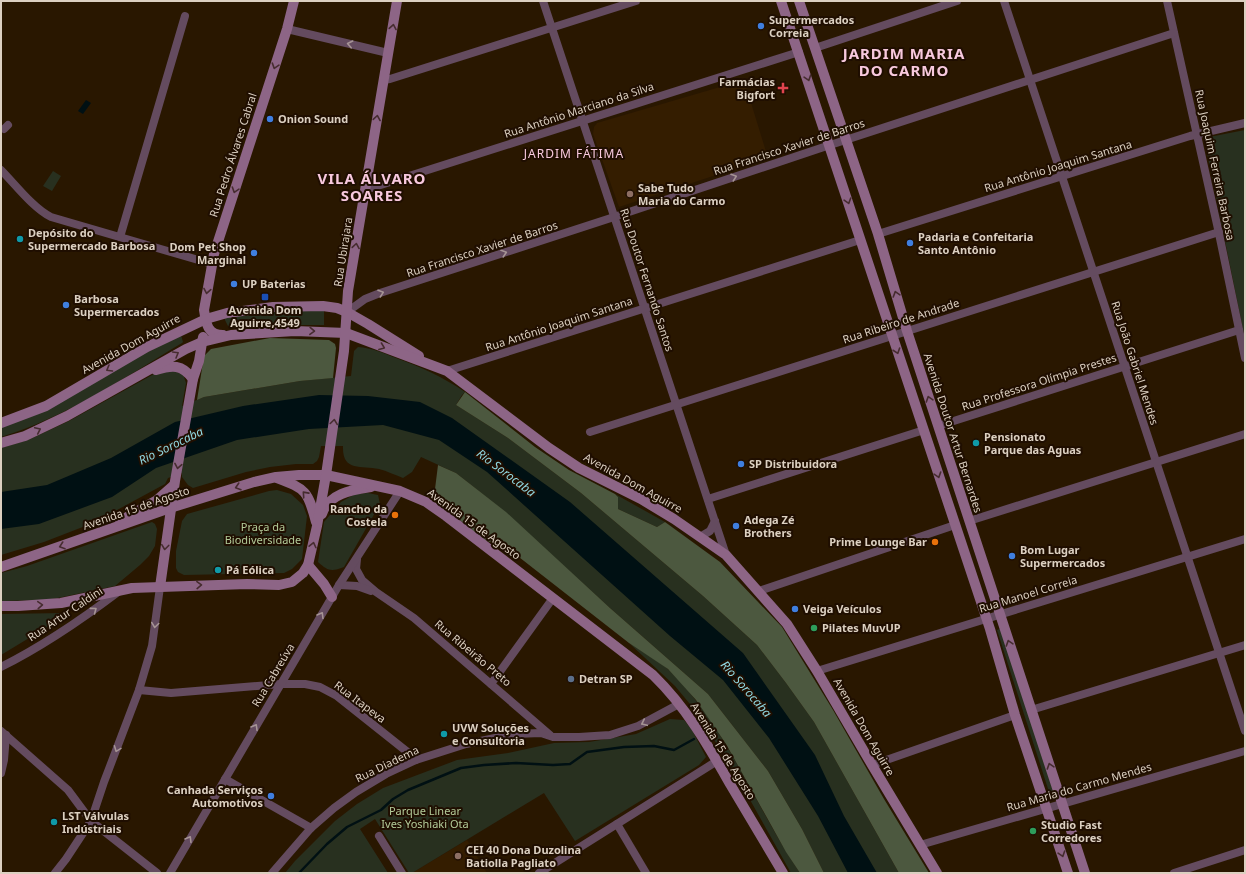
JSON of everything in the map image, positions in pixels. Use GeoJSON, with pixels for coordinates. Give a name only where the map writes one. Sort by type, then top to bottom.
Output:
{"type":"FeatureCollection","features":[{"type":"Feature","properties":{"kind":"main road","name":"Rua Pedro Álvares Cabral"},"geometry":{"type":"LineString","coordinates":[[175,483],[193,382],[199,361],[206,319],[205,303],[214,254],[287,29],[294,1]]}},
{"type":"Feature","properties":{"kind":"main road","name":"Rua Ubirajara"},"geometry":{"type":"LineString","coordinates":[[326,475],[346,333],[348,291],[397,1]]}},
{"type":"Feature","properties":{"kind":"main road"},"geometry":{"type":"LineString","coordinates":[[782,1],[986,619],[1015,715],[1068,873]]}},
{"type":"Feature","properties":{"kind":"main road","name":"Avenida Doutor Artur Bernardes"},"geometry":{"type":"LineString","coordinates":[[799,1],[878,234],[907,331],[1085,873]]}},
{"type":"Feature","properties":{"kind":"main road","name":"Avenida Dom Aguirre"},"geometry":{"type":"LineString","coordinates":[[1,423],[46,406],[147,347],[214,316],[273,307],[323,306],[337,308],[347,312],[432,364],[447,371],[549,448],[579,468],[668,515],[726,556],[759,590],[787,624],[817,671],[937,873]]}},
{"type":"Feature","properties":{"kind":"main road"},"geometry":{"type":"LineString","coordinates":[[206,319],[213,333],[216,335],[231,335]]}},
{"type":"Feature","properties":{"kind":"main road","name":"Avenida Dom Aguirre"},"geometry":{"type":"LineString","coordinates":[[1,443],[25,436],[67,416],[186,349],[202,342],[231,335],[295,331],[346,333],[391,351],[432,364]]}},
{"type":"Feature","properties":{"kind":"main road"},"geometry":{"type":"LineString","coordinates":[[140,374],[165,368],[180,367],[189,373],[193,382]]}},
{"type":"Feature","properties":{"kind":"main road"},"geometry":{"type":"LineString","coordinates":[[175,483],[170,508],[160,587],[247,584],[279,585],[292,582],[303,573],[308,565],[326,475]]}},
{"type":"Feature","properties":{"kind":"main road","name":"Avenida 15 de Agosto"},"geometry":{"type":"LineString","coordinates":[[1,567],[170,508],[254,482],[276,477],[326,475],[400,491],[426,502],[653,676],[689,716],[783,873]]}},
{"type":"Feature","properties":{"kind":"main road"},"geometry":{"type":"LineString","coordinates":[[276,477],[308,495],[311,501],[317,526]]}},
{"type":"Feature","properties":{"kind":"main road"},"geometry":{"type":"LineString","coordinates":[[98,533],[157,500],[175,483]]}},
{"type":"Feature","properties":{"kind":"main road"},"geometry":{"type":"LineString","coordinates":[[317,526],[323,511],[331,500],[352,490],[376,487]]}},
{"type":"Feature","properties":{"kind":"main road"},"geometry":{"type":"LineString","coordinates":[[308,565],[324,584],[332,597]]}},
{"type":"Feature","properties":{"kind":"main road","name":"Rua Artur Caldini"},"geometry":{"type":"LineString","coordinates":[[1,606],[61,603],[132,588],[160,587]]}},
{"type":"Feature","properties":{"kind":"street","name":"Rua Doutor Fernando Santos"},"geometry":{"type":"LineString","coordinates":[[543,1],[726,556]]}},
{"type":"Feature","properties":{"kind":"street"},"geometry":{"type":"LineString","coordinates":[[383,80],[636,1]]}},
{"type":"Feature","properties":{"kind":"street"},"geometry":{"type":"LineString","coordinates":[[815,48],[957,1]]}},
{"type":"Feature","properties":{"kind":"street","name":"Rua João Gabriel Mendes"},"geometry":{"type":"LineString","coordinates":[[1004,1],[1245,731]]}},
{"type":"Feature","properties":{"kind":"street","name":"Rua Joaquim Ferreira Barbosa"},"geometry":{"type":"LineString","coordinates":[[1167,1],[1198,134],[1245,358]]}},
{"type":"Feature","properties":{"kind":"street"},"geometry":{"type":"LineString","coordinates":[[120,237],[186,16]]}},
{"type":"Feature","properties":{"kind":"street"},"geometry":{"type":"LineString","coordinates":[[287,29],[388,53]]}},
{"type":"Feature","properties":{"kind":"street","name":"Rua Francisco Xavier de Barros"},"geometry":{"type":"LineString","coordinates":[[347,312],[365,299],[380,293],[1174,33]]}},
{"type":"Feature","properties":{"kind":"street","name":"Rua Antônio Marciano da Silva"},"geometry":{"type":"LineString","coordinates":[[365,190],[799,52]]}},
{"type":"Feature","properties":{"kind":"street","name":"Rua Antônio Joaquim Santana"},"geometry":{"type":"LineString","coordinates":[[878,234],[1198,134],[1245,123]]}},
{"type":"Feature","properties":{"kind":"street"},"geometry":{"type":"LineString","coordinates":[[1,170],[44,214],[212,264]]}},
{"type":"Feature","properties":{"kind":"street","name":"Rua Ribeiro de Andrade"},"geometry":{"type":"LineString","coordinates":[[590,432],[1219,232]]}},
{"type":"Feature","properties":{"kind":"street","name":"Rua Antônio Joaquim Santana"},"geometry":{"type":"LineString","coordinates":[[447,371],[860,240]]}},
{"type":"Feature","properties":{"kind":"street","name":"Rua Professora Olímpia Prestes"},"geometry":{"type":"LineString","coordinates":[[938,426],[1239,330]]}},
{"type":"Feature","properties":{"kind":"street"},"geometry":{"type":"LineString","coordinates":[[708,499],[924,430]]}},
{"type":"Feature","properties":{"kind":"street"},"geometry":{"type":"LineString","coordinates":[[969,521],[1245,434]]}},
{"type":"Feature","properties":{"kind":"street","name":"Rua Cabreúva"},"geometry":{"type":"LineString","coordinates":[[170,873],[339,585],[400,491]]}},
{"type":"Feature","properties":{"kind":"street"},"geometry":{"type":"LineString","coordinates":[[700,537],[710,531],[715,521]]}},
{"type":"Feature","properties":{"kind":"street"},"geometry":{"type":"LineString","coordinates":[[759,590],[955,525]]}},
{"type":"Feature","properties":{"kind":"street","name":"Rua Manoel Correia"},"geometry":{"type":"LineString","coordinates":[[817,671],[1245,539]]}},
{"type":"Feature","properties":{"kind":"street","name":"Rua Ribeirão Preto"},"geometry":{"type":"LineString","coordinates":[[357,558],[356,569],[362,580],[376,592],[414,618],[552,736]]}},
{"type":"Feature","properties":{"kind":"street","name":"Rua Ribeirão Preto"},"geometry":{"type":"LineString","coordinates":[[339,585],[357,586],[376,592]]}},
{"type":"Feature","properties":{"kind":"street"},"geometry":{"type":"LineString","coordinates":[[55,873],[91,821],[104,782],[139,690],[152,646],[160,587]]}},
{"type":"Feature","properties":{"kind":"street","name":"Rua Artur Caldini"},"geometry":{"type":"LineString","coordinates":[[1,667],[55,638],[120,590]]}},
{"type":"Feature","properties":{"kind":"street"},"geometry":{"type":"LineString","coordinates":[[491,684],[553,598]]}},
{"type":"Feature","properties":{"kind":"street"},"geometry":{"type":"LineString","coordinates":[[1032,710],[1245,645]]}},
{"type":"Feature","properties":{"kind":"street","name":"Rua Itapeva"},"geometry":{"type":"LineString","coordinates":[[139,690],[171,693],[281,684],[305,684],[320,687],[337,696],[416,760]]}},
{"type":"Feature","properties":{"kind":"street","name":"Rua Diadema"},"geometry":{"type":"LineString","coordinates":[[272,873],[311,828],[356,792],[386,774],[416,760],[466,744],[514,734],[541,733],[552,736],[579,737],[610,734],[638,726],[679,704]]}},
{"type":"Feature","properties":{"kind":"street"},"geometry":{"type":"LineString","coordinates":[[872,765],[1015,715]]}},
{"type":"Feature","properties":{"kind":"street"},"geometry":{"type":"LineString","coordinates":[[3,733],[68,790],[91,821],[157,873]]}},
{"type":"Feature","properties":{"kind":"street"},"geometry":{"type":"LineString","coordinates":[[1,773],[4,760],[3,733]]}},
{"type":"Feature","properties":{"kind":"street","name":"Rua Maria do Carmo Mendes"},"geometry":{"type":"LineString","coordinates":[[920,845],[1245,751]]}},
{"type":"Feature","properties":{"kind":"street"},"geometry":{"type":"LineString","coordinates":[[539,873],[717,761]]}},
{"type":"Feature","properties":{"kind":"street"},"geometry":{"type":"LineString","coordinates":[[225,779],[311,828]]}},
{"type":"Feature","properties":{"kind":"street"},"geometry":{"type":"LineString","coordinates":[[617,824],[646,873]]}},
{"type":"Feature","properties":{"kind":"street"},"geometry":{"type":"LineString","coordinates":[[379,836],[402,873]]}},
{"type":"Feature","properties":{"kind":"street"},"geometry":{"type":"LineString","coordinates":[[1174,873],[1245,850]]}},
{"type":"Feature","properties":{"kind":"shaded area"},"geometry":{"type":"Polygon","coordinates":[[[744,80],[768,158],[619,207],[593,134],[594,127],[597,123],[744,80]]]}},
{"type":"Feature","properties":{"kind":"shaded area","name":"CEI 40 Dona Duzolina Batiolla Pagliato"},"geometry":{"type":"Polygon","coordinates":[[[467,840],[487,873],[412,873],[467,840]]]}},
{"type":"Feature","properties":{"kind":"green space"},"geometry":{"type":"Polygon","coordinates":[[[1245,130],[1245,339],[1204,138],[1245,130]]]}},
{"type":"Feature","properties":{"kind":"green space"},"geometry":{"type":"Polygon","coordinates":[[[53,171],[61,176],[52,191],[43,186],[53,171]]]}},
{"type":"Feature","properties":{"kind":"green space"},"geometry":{"type":"Polygon","coordinates":[[[324,310],[324,325],[285,325],[231,328],[225,320],[225,317],[268,311],[324,310]]]}},
{"type":"Feature","properties":{"kind":"green space"},"geometry":{"type":"Polygon","coordinates":[[[181,335],[182,343],[94,396],[49,419],[1,437],[1,426],[181,335]]]}},
{"type":"Feature","properties":{"kind":"green space"},"geometry":{"type":"Polygon","coordinates":[[[270,338],[329,340],[335,344],[336,348],[333,378],[300,381],[204,397],[197,400],[204,356],[211,349],[270,338]]]}},
{"type":"Feature","properties":{"kind":"green space"},"geometry":{"type":"Polygon","coordinates":[[[358,347],[368,348],[414,365],[440,377],[465,392],[456,405],[508,438],[581,493],[703,596],[757,645],[814,722],[899,873],[824,873],[802,829],[768,771],[708,694],[610,608],[504,511],[456,473],[421,457],[412,472],[403,478],[379,469],[359,467],[349,464],[344,454],[343,446],[321,446],[319,457],[313,464],[270,467],[246,472],[193,488],[188,485],[182,477],[182,473],[168,478],[165,484],[93,523],[44,542],[1,555],[1,448],[28,440],[69,421],[154,374],[169,370],[183,374],[186,383],[182,406],[204,397],[300,381],[351,376],[354,351],[358,347]]]}},
{"type":"Feature","properties":{"kind":"green space"},"geometry":{"type":"Polygon","coordinates":[[[465,392],[535,447],[569,470],[615,494],[618,497],[618,509],[657,527],[665,522],[720,562],[782,627],[833,710],[884,799],[929,873],[899,873],[814,722],[757,645],[703,596],[581,493],[508,438],[456,405],[465,392]]]}},
{"type":"Feature","properties":{"kind":"green space"},"geometry":{"type":"Polygon","coordinates":[[[438,465],[456,473],[506,512],[610,608],[708,694],[768,771],[802,829],[824,873],[800,873],[786,852],[726,744],[696,700],[668,669],[629,643],[506,547],[484,540],[450,512],[437,499],[435,489],[438,465]]]}},
{"type":"Feature","properties":{"kind":"green space","name":"Praça da Biodiversidade"},"geometry":{"type":"Polygon","coordinates":[[[277,490],[291,494],[303,505],[307,516],[302,559],[292,569],[284,573],[184,575],[178,572],[176,568],[176,551],[182,521],[187,514],[277,490]]]}},
{"type":"Feature","properties":{"kind":"green space"},"geometry":{"type":"Polygon","coordinates":[[[368,493],[378,495],[380,504],[344,567],[336,570],[327,569],[318,562],[324,522],[341,502],[355,494],[368,493]]]}},
{"type":"Feature","properties":{"kind":"green space"},"geometry":{"type":"Polygon","coordinates":[[[615,494],[665,522],[657,527],[618,509],[618,497],[615,494]]]}},
{"type":"Feature","properties":{"kind":"green space"},"geometry":{"type":"Polygon","coordinates":[[[152,522],[155,524],[157,529],[155,546],[149,556],[140,565],[115,586],[48,600],[1,601],[1,573],[27,566],[152,522]]]}},
{"type":"Feature","properties":{"kind":"green space"},"geometry":{"type":"Polygon","coordinates":[[[65,613],[67,615],[1,655],[1,614],[65,613]]]}},
{"type":"Feature","properties":{"kind":"green space"},"geometry":{"type":"Polygon","coordinates":[[[1002,628],[1055,797],[1053,798],[1050,795],[997,630],[1002,628]]]}},
{"type":"Feature","properties":{"kind":"green space"},"geometry":{"type":"Polygon","coordinates":[[[629,643],[665,666],[689,692],[708,716],[800,873],[791,873],[740,782],[699,715],[675,686],[629,643]]]}},
{"type":"Feature","properties":{"kind":"green space","name":"Parque Linear Ives Yoshiaki Ota"},"geometry":{"type":"Polygon","coordinates":[[[670,719],[684,720],[692,730],[706,757],[699,765],[575,841],[544,793],[412,873],[409,873],[375,819],[360,829],[388,873],[285,873],[335,821],[357,804],[383,788],[457,760],[508,753],[554,743],[589,742],[636,734],[670,719]]]}},
{"type":"Feature","properties":{"kind":"water"},"geometry":{"type":"Polygon","coordinates":[[[86,100],[91,103],[83,114],[78,111],[86,100]]]}},
{"type":"Feature","properties":{"kind":"water","name":"Rio Sorocaba"},"geometry":{"type":"Polygon","coordinates":[[[319,395],[368,396],[420,402],[452,418],[570,502],[743,653],[815,755],[844,816],[877,873],[848,873],[818,816],[769,738],[723,680],[670,636],[487,472],[439,440],[383,425],[309,429],[237,440],[156,468],[112,497],[39,524],[1,529],[1,492],[47,485],[111,458],[175,422],[243,406],[319,395]]]}},
{"type":"Feature","properties":{"kind":"waterway"},"geometry":{"type":"LineString","coordinates":[[299,873],[327,844],[347,827],[381,810],[393,799],[408,790],[461,768],[516,763],[553,765],[570,764],[587,752],[624,747],[654,746],[674,750],[694,739]]}},
{"type":"Feature","properties":{"kind":"place","name":"Supermercados Correia"},"geometry":{"type":"Point","coordinates":[761,26]}},
{"type":"Feature","properties":{"kind":"place","name":"Farmácias Bigfort"},"geometry":{"type":"Point","coordinates":[783,88]}},
{"type":"Feature","properties":{"kind":"place","name":"Onion Sound"},"geometry":{"type":"Point","coordinates":[270,119]}},
{"type":"Feature","properties":{"kind":"place","name":"Sabe Tudo Maria do Carmo"},"geometry":{"type":"Point","coordinates":[630,194]}},
{"type":"Feature","properties":{"kind":"place","name":"Depósito do Supermercado Barbosa"},"geometry":{"type":"Point","coordinates":[20,239]}},
{"type":"Feature","properties":{"kind":"place","name":"Padaria e Confeitaria Santo Antônio"},"geometry":{"type":"Point","coordinates":[910,243]}},
{"type":"Feature","properties":{"kind":"place","name":"Dom Pet Shop Marginal"},"geometry":{"type":"Point","coordinates":[254,253]}},
{"type":"Feature","properties":{"kind":"place","name":"UP Baterias"},"geometry":{"type":"Point","coordinates":[234,284]}},
{"type":"Feature","properties":{"kind":"place","name":"Avenida Dom Aguirre,4549"},"geometry":{"type":"Point","coordinates":[265,297]}},
{"type":"Feature","properties":{"kind":"place","name":"Barbosa Supermercados"},"geometry":{"type":"Point","coordinates":[66,305]}},
{"type":"Feature","properties":{"kind":"place","name":"Pensionato Parque das Aguas"},"geometry":{"type":"Point","coordinates":[976,443]}},
{"type":"Feature","properties":{"kind":"place","name":"SP Distribuidora"},"geometry":{"type":"Point","coordinates":[741,464]}},
{"type":"Feature","properties":{"kind":"place","name":"Rancho da Costela"},"geometry":{"type":"Point","coordinates":[395,515]}},
{"type":"Feature","properties":{"kind":"place","name":"Adega Zé Brothers"},"geometry":{"type":"Point","coordinates":[736,526]}},
{"type":"Feature","properties":{"kind":"place","name":"Prime Lounge Bar"},"geometry":{"type":"Point","coordinates":[935,542]}},
{"type":"Feature","properties":{"kind":"place","name":"Bom Lugar Supermercados"},"geometry":{"type":"Point","coordinates":[1012,556]}},
{"type":"Feature","properties":{"kind":"place","name":"Pá Eólica"},"geometry":{"type":"Point","coordinates":[218,570]}},
{"type":"Feature","properties":{"kind":"place","name":"Veiga Veículos"},"geometry":{"type":"Point","coordinates":[795,609]}},
{"type":"Feature","properties":{"kind":"place","name":"Pilates MuvUP"},"geometry":{"type":"Point","coordinates":[814,628]}},
{"type":"Feature","properties":{"kind":"place","name":"Detran SP"},"geometry":{"type":"Point","coordinates":[571,679]}},
{"type":"Feature","properties":{"kind":"place","name":"UVW Soluções e Consultoria"},"geometry":{"type":"Point","coordinates":[444,734]}},
{"type":"Feature","properties":{"kind":"place","name":"Canhada Serviços Automotivos"},"geometry":{"type":"Point","coordinates":[271,796]}},
{"type":"Feature","properties":{"kind":"place","name":"LST Válvulas Indústriais"},"geometry":{"type":"Point","coordinates":[54,822]}},
{"type":"Feature","properties":{"kind":"place","name":"Studio Fast Corredores"},"geometry":{"type":"Point","coordinates":[1033,831]}},
{"type":"Feature","properties":{"kind":"place","name":"CEI 40 Dona Duzolina Batiolla Pagliato"},"geometry":{"type":"Point","coordinates":[458,856]}},
{"type":"Feature","properties":{"kind":"district","name":"JARDIM MARIA DO CARMO"},"geometry":{"type":"Point","coordinates":[904,62]}},
{"type":"Feature","properties":{"kind":"district","name":"JARDIM FÁTIMA"},"geometry":{"type":"Point","coordinates":[574,154]}},
{"type":"Feature","properties":{"kind":"district","name":"VILA ÁLVARO SOARES"},"geometry":{"type":"Point","coordinates":[372,188]}}]}
